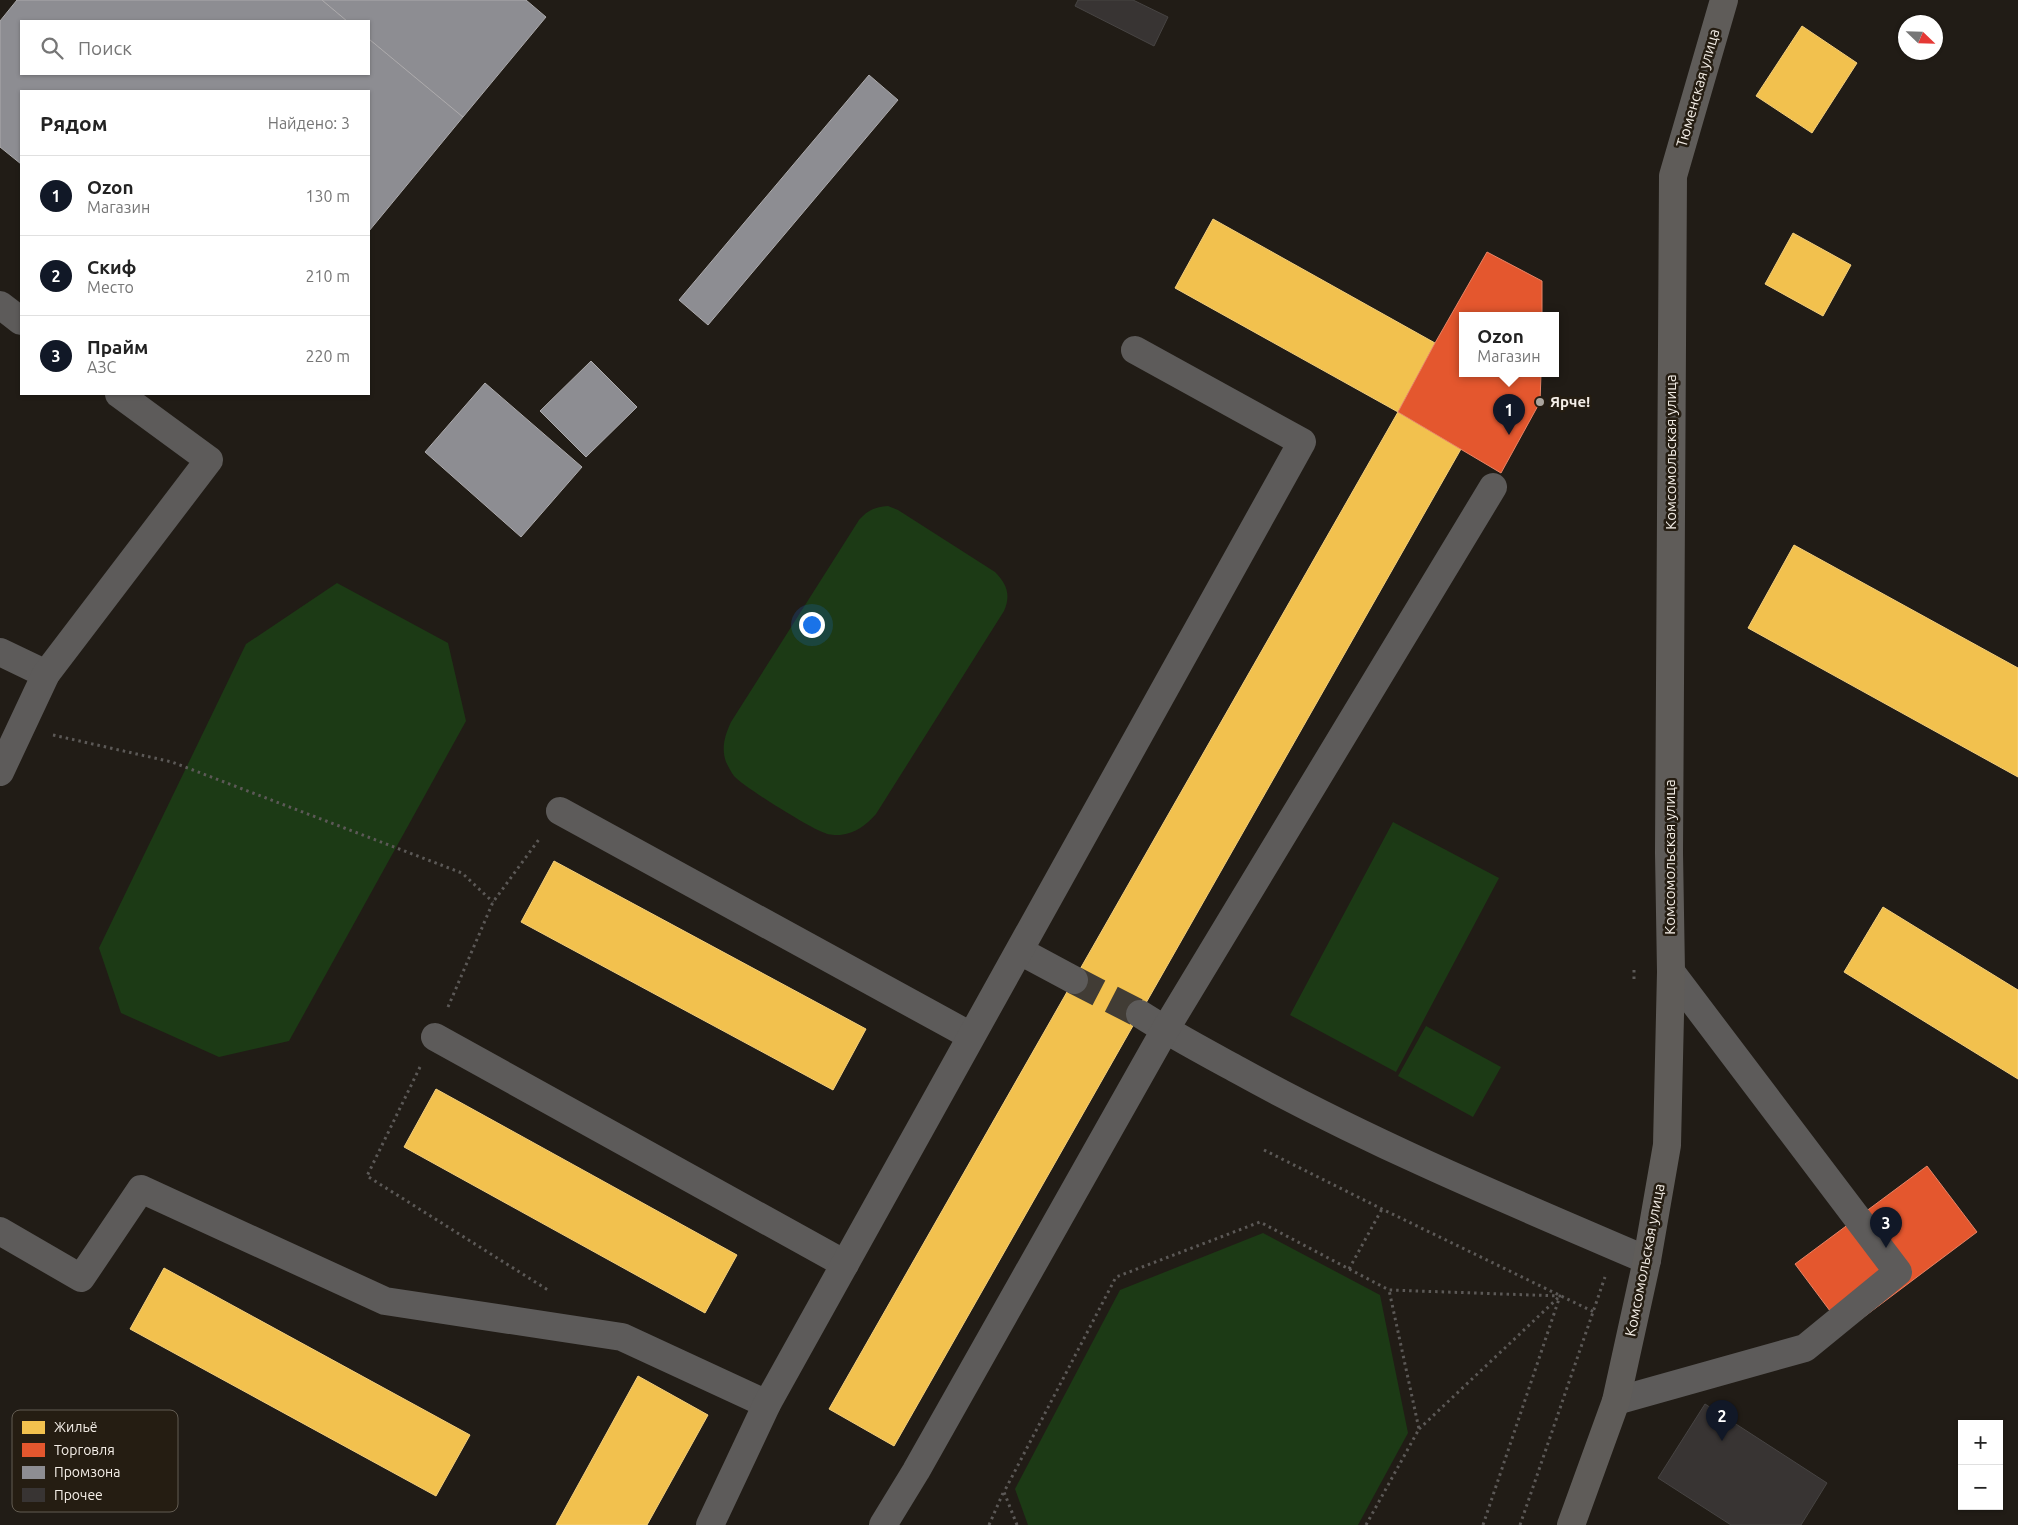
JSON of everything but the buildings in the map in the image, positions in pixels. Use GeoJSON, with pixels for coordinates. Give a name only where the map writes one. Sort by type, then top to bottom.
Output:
{"type":"FeatureCollection","features":[{"type":"Feature","properties":{"kind":"main road","name":"Тюменская улица"},"geometry":{"type":"LineString","coordinates":[[1673,176],[1718,2]]}},
{"type":"Feature","properties":{"kind":"main road","name":"Комсомольская улица"},"geometry":{"type":"LineString","coordinates":[[1571,1525],[1616,1401],[1647,1260],[1667,1145],[1671,972],[1669,844],[1673,176]]}},
{"type":"Feature","properties":{"kind":"lane"},"geometry":{"type":"LineString","coordinates":[[0,305],[20,320]]}},
{"type":"Feature","properties":{"kind":"lane"},"geometry":{"type":"LineString","coordinates":[[710,1525],[766,1404],[1302,442],[1135,350]]}},
{"type":"Feature","properties":{"kind":"lane"},"geometry":{"type":"LineString","coordinates":[[0,772],[46,674],[208,460],[120,395]]}},
{"type":"Feature","properties":{"kind":"lane"},"geometry":{"type":"LineString","coordinates":[[883,1525],[1165,1030],[1494,487]]}},
{"type":"Feature","properties":{"kind":"lane"},"geometry":{"type":"LineString","coordinates":[[0,652],[46,674]]}},
{"type":"Feature","properties":{"kind":"lane"},"geometry":{"type":"LineString","coordinates":[[560,811],[971,1036]]}},
{"type":"Feature","properties":{"kind":"lane"},"geometry":{"type":"LineString","coordinates":[[1020,951],[1074,980]]}},
{"type":"Feature","properties":{"kind":"lane"},"geometry":{"type":"LineString","coordinates":[[1616,1401],[1805,1348],[1898,1272],[1671,972]]}},
{"type":"Feature","properties":{"kind":"lane"},"geometry":{"type":"LineString","coordinates":[[1140,1014],[1165,1030],[1288,1098],[1413,1160],[1647,1260]]}},
{"type":"Feature","properties":{"kind":"lane"},"geometry":{"type":"LineString","coordinates":[[435,1037],[845,1264]]}},
{"type":"Feature","properties":{"kind":"lane"},"geometry":{"type":"LineString","coordinates":[[0,1232],[81,1278],[141,1189],[385,1301],[622,1337],[766,1404]]}},
{"type":"Feature","properties":{"kind":"path"},"geometry":{"type":"LineString","coordinates":[[20,728],[172,762],[462,873],[493,902]]}},
{"type":"Feature","properties":{"kind":"path"},"geometry":{"type":"LineString","coordinates":[[556,1295],[366,1176],[435,1037],[493,902],[560,811]]}},
{"type":"Feature","properties":{"kind":"path"},"geometry":{"type":"LineString","coordinates":[[1634,960],[1634,980]]}},
{"type":"Feature","properties":{"kind":"path"},"geometry":{"type":"LineString","coordinates":[[1264,1150],[1594,1312]]}},
{"type":"Feature","properties":{"kind":"path"},"geometry":{"type":"LineString","coordinates":[[1349,1269],[1382,1209]]}},
{"type":"Feature","properties":{"kind":"path"},"geometry":{"type":"LineString","coordinates":[[989,1525],[1004,1492],[1116,1277],[1260,1222],[1389,1290],[1560,1296]]}},
{"type":"Feature","properties":{"kind":"path"},"geometry":{"type":"LineString","coordinates":[[1520,1525],[1615,1247]]}},
{"type":"Feature","properties":{"kind":"path"},"geometry":{"type":"LineString","coordinates":[[1389,1290],[1419,1429]]}},
{"type":"Feature","properties":{"kind":"path"},"geometry":{"type":"LineString","coordinates":[[1366,1525],[1419,1429],[1560,1296]]}},
{"type":"Feature","properties":{"kind":"path"},"geometry":{"type":"LineString","coordinates":[[1483,1525],[1560,1296]]}},
{"type":"Feature","properties":{"kind":"path"},"geometry":{"type":"LineString","coordinates":[[1004,1492],[1017,1525]]}},
{"type":"Feature","properties":{"kind":"green space"},"geometry":{"type":"Polygon","coordinates":[[[888,506],[898,510],[995,572],[1005,585],[1007,600],[1004,611],[876,814],[856,830],[846,834],[830,835],[817,830],[763,798],[734,776],[726,762],[724,742],[731,722],[859,520],[872,510],[888,506]]]}},
{"type":"Feature","properties":{"kind":"green space"},"geometry":{"type":"Polygon","coordinates":[[[337,583],[448,643],[466,721],[289,1041],[219,1057],[121,1013],[99,948],[246,644],[337,583]]]}},
{"type":"Feature","properties":{"kind":"green space"},"geometry":{"type":"Polygon","coordinates":[[[1393,822],[1499,878],[1396,1072],[1290,1015],[1393,822]]]}},
{"type":"Feature","properties":{"kind":"green space"},"geometry":{"type":"Polygon","coordinates":[[[1426,1026],[1501,1067],[1473,1117],[1398,1076],[1426,1026]]]}},
{"type":"Feature","properties":{"kind":"green space"},"geometry":{"type":"Polygon","coordinates":[[[1263,1233],[1380,1295],[1408,1433],[1358,1525],[1028,1525],[1015,1489],[1120,1290],[1263,1233]]]}},
{"type":"Feature","properties":{"kind":"tunnel"},"geometry":{"type":"LineString","coordinates":[[1074,980],[1140,1014]]}},
{"type":"Feature","properties":{"kind":"place","name":"Ярче!"},"geometry":{"type":"Point","coordinates":[1540,402]}},
{"type":"Feature","properties":{"kind":"place","name":"Ozon"},"geometry":{"type":"Point","coordinates":[1509,435]}},
{"type":"Feature","properties":{"kind":"place","name":"Прайм"},"geometry":{"type":"Point","coordinates":[1886,1248]}},
{"type":"Feature","properties":{"kind":"place","name":"Скиф"},"geometry":{"type":"Point","coordinates":[1722,1441]}}]}
